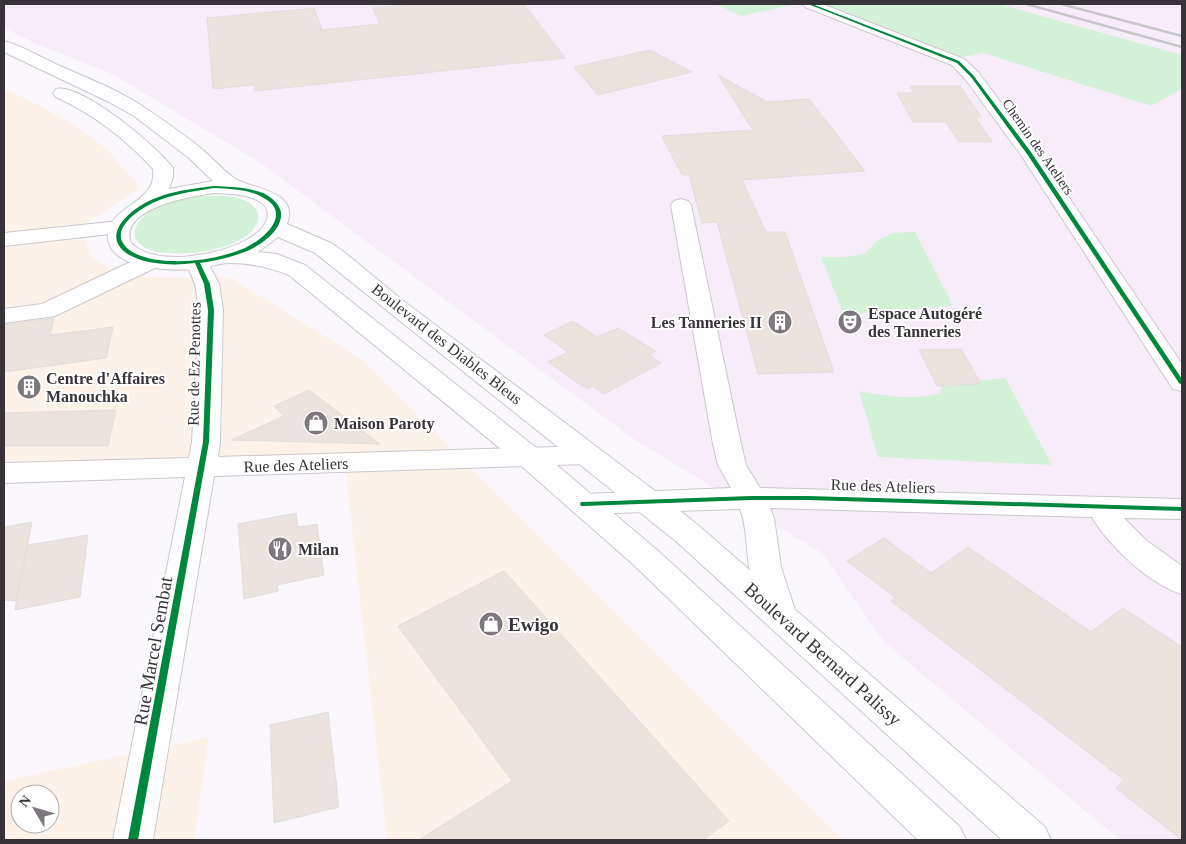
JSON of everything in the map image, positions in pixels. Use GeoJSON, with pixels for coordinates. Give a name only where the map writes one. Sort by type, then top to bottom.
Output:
{"type":"FeatureCollection","features":[{"type":"Feature","properties":{"kind":"street","name":"Chemin des Ateliers"},"geometry":{"type":"LineString","coordinates":[[810,4],[958,62],[972,76],[1029,153],[1182,383]]}},
{"type":"Feature","properties":{"kind":"street"},"geometry":{"type":"LineString","coordinates":[[4,46],[115,98],[140,112],[196,154],[216,174],[235,188]]}},
{"type":"Feature","properties":{"kind":"street"},"geometry":{"type":"LineString","coordinates":[[51,88],[92,107],[163,168],[165,174],[163,180],[150,202]]}},
{"type":"Feature","properties":{"kind":"street"},"geometry":{"type":"LineString","coordinates":[[235,188],[254,191],[277,205],[280,215],[276,226],[257,243],[225,256],[197,262],[173,263],[152,261],[134,256],[123,247],[118,238],[120,227],[131,214],[150,202],[192,190],[235,188]]}},
{"type":"Feature","properties":{"kind":"street"},"geometry":{"type":"LineString","coordinates":[[681,205],[732,465],[751,498],[759,518],[765,567],[780,616]]}},
{"type":"Feature","properties":{"kind":"street","name":"Boulevard des Diables Bleus"},"geometry":{"type":"LineString","coordinates":[[276,226],[323,248],[336,257],[393,304],[610,473]]}},
{"type":"Feature","properties":{"kind":"street"},"geometry":{"type":"LineString","coordinates":[[4,240],[120,227]]}},
{"type":"Feature","properties":{"kind":"street"},"geometry":{"type":"LineString","coordinates":[[225,256],[268,259],[297,270],[540,466],[646,558],[946,840]]}},
{"type":"Feature","properties":{"kind":"street"},"geometry":{"type":"LineString","coordinates":[[4,316],[47,311],[152,261]]}},
{"type":"Feature","properties":{"kind":"street","name":"Rue de Ez Penottes"},"geometry":{"type":"LineString","coordinates":[[197,262],[207,284],[211,310],[206,442],[202,468]]}},
{"type":"Feature","properties":{"kind":"street","name":"Rue des Ateliers"},"geometry":{"type":"LineString","coordinates":[[4,473],[202,468],[540,466],[588,455]]}},
{"type":"Feature","properties":{"kind":"street","name":"Rue Marcel Sembat"},"geometry":{"type":"LineString","coordinates":[[133,840],[202,468]]}},
{"type":"Feature","properties":{"kind":"street","name":"Boulevard Bernard Palissy"},"geometry":{"type":"LineString","coordinates":[[610,473],[648,501],[780,616],[1031,840]]}},
{"type":"Feature","properties":{"kind":"street","name":"Rue des Ateliers"},"geometry":{"type":"LineString","coordinates":[[583,504],[751,498],[1182,509]]}},
{"type":"Feature","properties":{"kind":"street"},"geometry":{"type":"LineString","coordinates":[[1101,506],[1109,522],[1124,540],[1182,582]]}},
{"type":"Feature","properties":{"kind":"shaded area"},"geometry":{"type":"Polygon","coordinates":[[[4,4],[716,4],[741,16],[797,4],[817,4],[958,58],[983,53],[1151,106],[1182,89],[1182,840],[1120,840],[884,642],[823,554],[635,440],[259,162],[110,73],[35,43],[4,28],[4,4]]]}},
{"type":"Feature","properties":{"kind":"shaded area"},"geometry":{"type":"Polygon","coordinates":[[[999,4],[1182,4],[1182,55],[999,4]]]}},
{"type":"Feature","properties":{"kind":"shaded area"},"geometry":{"type":"Polygon","coordinates":[[[4,89],[39,105],[75,126],[107,149],[140,188],[88,222],[84,239],[91,257],[112,270],[147,277],[231,278],[360,358],[843,840],[387,840],[344,458],[4,461],[4,89]]]}},
{"type":"Feature","properties":{"kind":"shaded area"},"geometry":{"type":"Polygon","coordinates":[[[209,737],[194,840],[4,840],[4,781],[209,737]]]}},
{"type":"Feature","properties":{"kind":"green space"},"geometry":{"type":"Polygon","coordinates":[[[716,4],[797,4],[741,16],[716,4]]]}},
{"type":"Feature","properties":{"kind":"green space"},"geometry":{"type":"Polygon","coordinates":[[[817,4],[999,4],[1182,55],[1182,89],[1151,106],[983,53],[958,58],[817,4]]]}},
{"type":"Feature","properties":{"kind":"green space"},"geometry":{"type":"Polygon","coordinates":[[[203,196],[229,196],[247,202],[257,211],[257,223],[248,235],[240,240],[223,247],[205,251],[187,253],[161,252],[148,249],[137,241],[135,229],[141,219],[148,213],[165,204],[203,196]]]}},
{"type":"Feature","properties":{"kind":"green space"},"geometry":{"type":"Polygon","coordinates":[[[915,232],[953,306],[844,315],[821,257],[846,257],[864,254],[877,241],[893,233],[915,232]]]}},
{"type":"Feature","properties":{"kind":"green space"},"geometry":{"type":"Polygon","coordinates":[[[1005,378],[1052,465],[878,457],[859,391],[890,396],[919,397],[940,393],[943,384],[1005,378]]]}},
{"type":"Feature","properties":{"kind":"building"},"geometry":{"type":"Polygon","coordinates":[[[416,4],[524,4],[565,58],[255,91],[254,85],[213,89],[207,18],[314,8],[322,30],[380,24],[373,8],[416,4]]]}},
{"type":"Feature","properties":{"kind":"building"},"geometry":{"type":"Polygon","coordinates":[[[650,50],[692,72],[598,95],[574,67],[650,50]]]}},
{"type":"Feature","properties":{"kind":"building"},"geometry":{"type":"Polygon","coordinates":[[[718,75],[767,102],[809,99],[865,171],[742,180],[766,232],[785,232],[834,372],[758,374],[717,222],[702,223],[689,175],[682,175],[662,136],[753,130],[718,75]]]}},
{"type":"Feature","properties":{"kind":"building"},"geometry":{"type":"Polygon","coordinates":[[[910,86],[960,86],[981,117],[975,117],[992,142],[959,142],[946,122],[913,122],[897,93],[914,93],[910,86]]]}},
{"type":"Feature","properties":{"kind":"building"},"geometry":{"type":"Polygon","coordinates":[[[54,318],[50,335],[113,327],[106,358],[4,372],[4,325],[54,318]]]}},
{"type":"Feature","properties":{"kind":"building"},"geometry":{"type":"Polygon","coordinates":[[[573,321],[597,337],[618,328],[655,351],[649,355],[661,363],[604,394],[593,386],[587,389],[548,362],[568,352],[544,335],[573,321]]]}},
{"type":"Feature","properties":{"kind":"building"},"geometry":{"type":"Polygon","coordinates":[[[961,349],[981,384],[937,386],[919,350],[961,349]]]}},
{"type":"Feature","properties":{"kind":"building"},"geometry":{"type":"Polygon","coordinates":[[[309,390],[380,444],[231,440],[284,416],[274,406],[309,390]]]}},
{"type":"Feature","properties":{"kind":"building"},"geometry":{"type":"Polygon","coordinates":[[[116,410],[108,446],[4,446],[4,413],[116,410]]]}},
{"type":"Feature","properties":{"kind":"building","name":"Milan"},"geometry":{"type":"Polygon","coordinates":[[[296,513],[298,527],[317,524],[324,575],[277,585],[278,591],[244,599],[238,524],[296,513]]]}},
{"type":"Feature","properties":{"kind":"building"},"geometry":{"type":"Polygon","coordinates":[[[32,522],[16,601],[4,600],[4,527],[32,522]]]}},
{"type":"Feature","properties":{"kind":"building"},"geometry":{"type":"Polygon","coordinates":[[[88,535],[80,597],[15,610],[28,545],[88,535]]]}},
{"type":"Feature","properties":{"kind":"building"},"geometry":{"type":"Polygon","coordinates":[[[884,538],[931,573],[968,547],[1091,632],[1123,608],[1182,647],[1182,840],[1116,788],[1124,780],[891,601],[895,597],[847,561],[884,538]]]}},
{"type":"Feature","properties":{"kind":"building"},"geometry":{"type":"Polygon","coordinates":[[[504,571],[729,821],[703,840],[419,840],[512,781],[398,626],[504,571]]]}},
{"type":"Feature","properties":{"kind":"building"},"geometry":{"type":"Polygon","coordinates":[[[328,712],[339,807],[274,823],[270,725],[328,712]]]}},
{"type":"Feature","properties":{"kind":"railway"},"geometry":{"type":"LineString","coordinates":[[1026,4],[1182,47]]}},
{"type":"Feature","properties":{"kind":"railway"},"geometry":{"type":"LineString","coordinates":[[1061,4],[1182,36]]}},
{"type":"Feature","properties":{"kind":"cycle path"},"geometry":{"type":"LineString","coordinates":[[810,4],[958,62],[972,76],[1029,153],[1182,383]]}},
{"type":"Feature","properties":{"kind":"cycle path"},"geometry":{"type":"LineString","coordinates":[[214,187],[252,191],[272,200],[279,214],[274,229],[258,243],[247,249],[235,254],[197,262],[171,263],[149,260],[125,250],[120,243],[118,236],[120,227],[133,213],[143,206],[166,196],[214,187]]}},
{"type":"Feature","properties":{"kind":"cycle path"},"geometry":{"type":"LineString","coordinates":[[133,840],[206,442],[211,310],[207,284],[197,262]]}},
{"type":"Feature","properties":{"kind":"cycle path"},"geometry":{"type":"LineString","coordinates":[[583,504],[751,498],[808,498],[1182,509]]}},
{"type":"Feature","properties":{"kind":"place","name":"Les Tanneries II"},"geometry":{"type":"Point","coordinates":[780,322]}},
{"type":"Feature","properties":{"kind":"place","name":"Espace Autogéré des Tanneries"},"geometry":{"type":"Point","coordinates":[850,322]}},
{"type":"Feature","properties":{"kind":"place","name":"Centre d'Affaires Manouchka"},"geometry":{"type":"Point","coordinates":[29,387]}},
{"type":"Feature","properties":{"kind":"place","name":"Maison Paroty"},"geometry":{"type":"Point","coordinates":[316,423]}},
{"type":"Feature","properties":{"kind":"place","name":"Milan"},"geometry":{"type":"Point","coordinates":[280,549]}},
{"type":"Feature","properties":{"kind":"place","name":"Ewigo"},"geometry":{"type":"Point","coordinates":[491,624]}}]}
